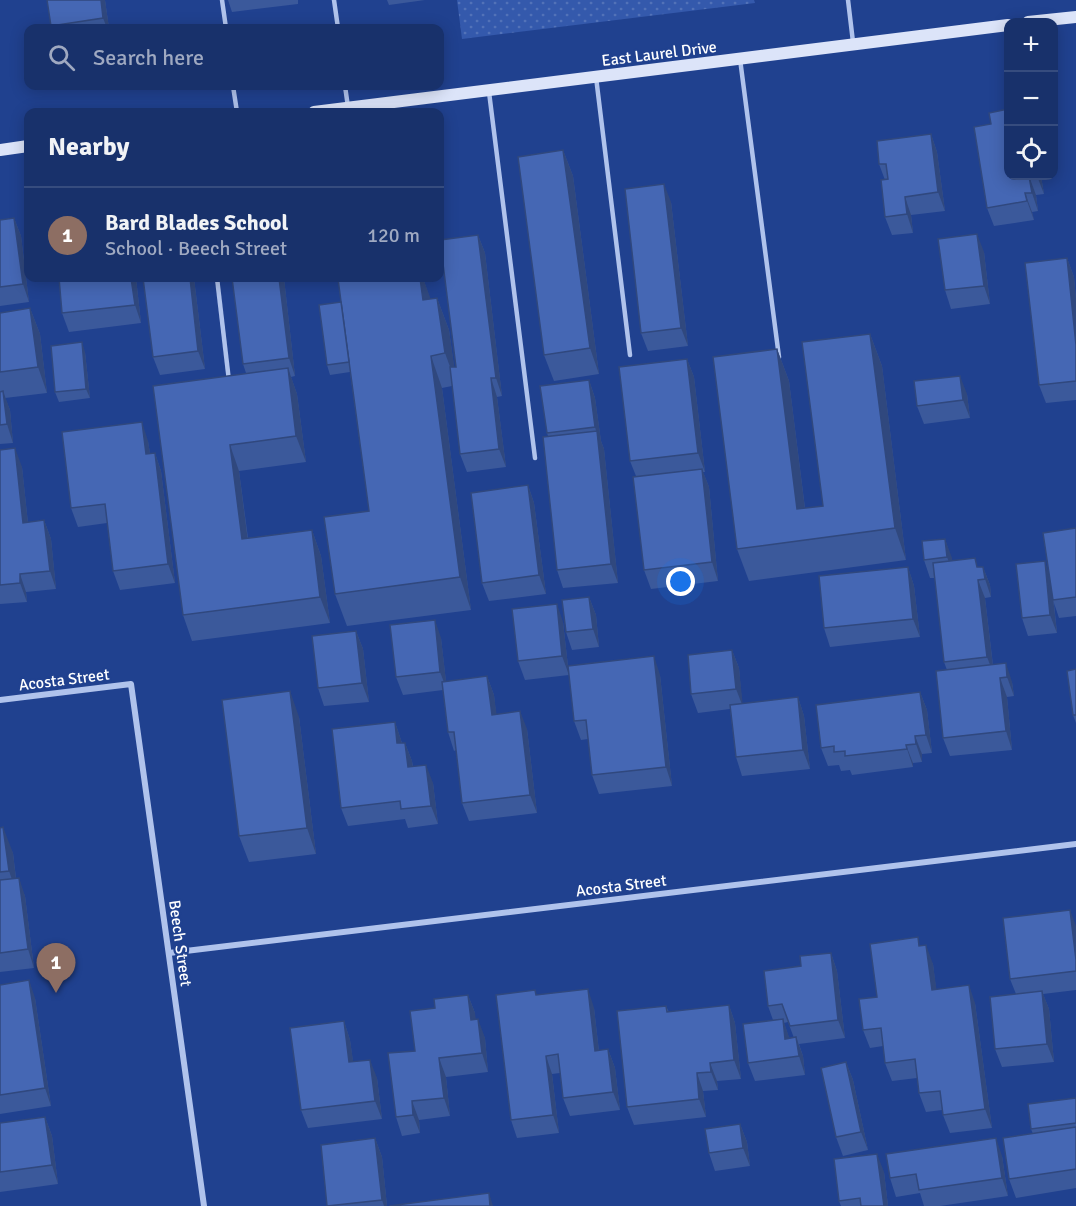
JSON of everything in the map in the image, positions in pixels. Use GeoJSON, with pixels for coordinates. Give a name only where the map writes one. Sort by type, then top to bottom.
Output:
{"type":"FeatureCollection","features":[{"type":"Feature","properties":{"kind":"street"},"geometry":{"type":"LineString","coordinates":[[1058,18],[1076,16]]}},
{"type":"Feature","properties":{"kind":"street","name":"East Laurel Drive"},"geometry":{"type":"LineString","coordinates":[[355,108],[1004,26]]}},
{"type":"Feature","properties":{"kind":"street"},"geometry":{"type":"LineString","coordinates":[[0,150],[24,147]]}},
{"type":"Feature","properties":{"kind":"street","name":"Acosta Street"},"geometry":{"type":"LineString","coordinates":[[0,700],[131,684]]}},
{"type":"Feature","properties":{"kind":"street","name":"Beech Street"},"geometry":{"type":"LineString","coordinates":[[131,684],[204,1206]]}},
{"type":"Feature","properties":{"kind":"street","name":"Acosta Street"},"geometry":{"type":"LineString","coordinates":[[169,952],[1076,844]]}},
{"type":"Feature","properties":{"kind":"lane"},"geometry":{"type":"LineString","coordinates":[[222,0],[225,24]]}},
{"type":"Feature","properties":{"kind":"lane"},"geometry":{"type":"LineString","coordinates":[[334,0],[337,24]]}},
{"type":"Feature","properties":{"kind":"lane"},"geometry":{"type":"LineString","coordinates":[[848,0],[854,45]]}},
{"type":"Feature","properties":{"kind":"lane"},"geometry":{"type":"LineString","coordinates":[[740,59],[781,369]]}},
{"type":"Feature","properties":{"kind":"lane"},"geometry":{"type":"LineString","coordinates":[[596,77],[630,355]]}},
{"type":"Feature","properties":{"kind":"lane"},"geometry":{"type":"LineString","coordinates":[[234,90],[236,108]]}},
{"type":"Feature","properties":{"kind":"lane"},"geometry":{"type":"LineString","coordinates":[[346,90],[348,108]]}},
{"type":"Feature","properties":{"kind":"lane"},"geometry":{"type":"LineString","coordinates":[[488,90],[535,458]]}},
{"type":"Feature","properties":{"kind":"lane"},"geometry":{"type":"LineString","coordinates":[[217,282],[229,386]]}},
{"type":"Feature","properties":{"kind":"shaded area"},"geometry":{"type":"Polygon","coordinates":[[[457,0],[754,0],[755,3],[462,39],[457,0]]]}},
{"type":"Feature","properties":{"kind":"building"},"geometry":{"type":"Polygon","coordinates":[[[47,0],[101,0],[103,18],[51,24],[47,0]]]}},
{"type":"Feature","properties":{"kind":"building"},"geometry":{"type":"Polygon","coordinates":[[[1004,110],[1004,180],[1030,180],[1032,193],[1025,193],[1027,201],[987,208],[974,127],[991,124],[989,113],[1004,110]]]}},
{"type":"Feature","properties":{"kind":"building"},"geometry":{"type":"Polygon","coordinates":[[[931,134],[938,192],[905,197],[907,214],[885,217],[881,180],[888,179],[886,164],[879,164],[877,141],[931,134]]]}},
{"type":"Feature","properties":{"kind":"building"},"geometry":{"type":"Polygon","coordinates":[[[563,150],[590,348],[544,355],[518,157],[563,150]]]}},
{"type":"Feature","properties":{"kind":"building"},"geometry":{"type":"Polygon","coordinates":[[[664,184],[681,328],[641,333],[625,189],[664,184]]]}},
{"type":"Feature","properties":{"kind":"building"},"geometry":{"type":"Polygon","coordinates":[[[14,218],[23,284],[0,287],[0,220],[14,218]]]}},
{"type":"Feature","properties":{"kind":"building"},"geometry":{"type":"Polygon","coordinates":[[[977,234],[984,286],[945,290],[938,239],[977,234]]]}},
{"type":"Feature","properties":{"kind":"building"},"geometry":{"type":"Polygon","coordinates":[[[478,235],[496,378],[491,378],[499,449],[460,454],[450,367],[456,367],[444,272],[444,239],[478,235]]]}},
{"type":"Feature","properties":{"kind":"building"},"geometry":{"type":"Polygon","coordinates":[[[1067,258],[1076,345],[1076,381],[1039,385],[1025,263],[1067,258]]]}},
{"type":"Feature","properties":{"kind":"building"},"geometry":{"type":"Polygon","coordinates":[[[59,282],[132,282],[135,305],[62,313],[59,282]]]}},
{"type":"Feature","properties":{"kind":"building"},"geometry":{"type":"Polygon","coordinates":[[[144,282],[190,282],[198,351],[153,357],[144,282]]]}},
{"type":"Feature","properties":{"kind":"building"},"geometry":{"type":"Polygon","coordinates":[[[233,282],[280,282],[289,358],[243,364],[233,282]]]}},
{"type":"Feature","properties":{"kind":"building"},"geometry":{"type":"Polygon","coordinates":[[[338,282],[421,282],[423,300],[437,298],[445,353],[431,356],[460,577],[335,594],[324,517],[369,511],[338,282]]]}},
{"type":"Feature","properties":{"kind":"building"},"geometry":{"type":"Polygon","coordinates":[[[341,302],[349,362],[327,365],[319,305],[341,302]]]}},
{"type":"Feature","properties":{"kind":"building"},"geometry":{"type":"Polygon","coordinates":[[[30,308],[38,367],[0,372],[0,313],[30,308]]]}},
{"type":"Feature","properties":{"kind":"building"},"geometry":{"type":"Polygon","coordinates":[[[870,334],[895,528],[737,549],[713,357],[777,349],[797,509],[823,506],[802,342],[870,334]]]}},
{"type":"Feature","properties":{"kind":"building"},"geometry":{"type":"Polygon","coordinates":[[[82,342],[86,389],[55,392],[51,346],[82,342]]]}},
{"type":"Feature","properties":{"kind":"building"},"geometry":{"type":"Polygon","coordinates":[[[687,359],[698,453],[630,461],[619,367],[687,359]]]}},
{"type":"Feature","properties":{"kind":"building"},"geometry":{"type":"Polygon","coordinates":[[[288,368],[296,436],[230,445],[242,539],[312,530],[320,597],[183,615],[153,386],[288,368]]]}},
{"type":"Feature","properties":{"kind":"building"},"geometry":{"type":"Polygon","coordinates":[[[960,376],[963,400],[917,406],[914,381],[960,376]]]}},
{"type":"Feature","properties":{"kind":"building"},"geometry":{"type":"Polygon","coordinates":[[[589,380],[595,427],[547,433],[540,386],[589,380]]]}},
{"type":"Feature","properties":{"kind":"building"},"geometry":{"type":"Polygon","coordinates":[[[3,391],[7,424],[0,425],[0,392],[3,391]]]}},
{"type":"Feature","properties":{"kind":"building"},"geometry":{"type":"Polygon","coordinates":[[[142,422],[146,454],[155,453],[168,564],[113,571],[105,504],[71,508],[62,432],[142,422]]]}},
{"type":"Feature","properties":{"kind":"building"},"geometry":{"type":"Polygon","coordinates":[[[597,431],[611,564],[557,570],[543,437],[597,431]]]}},
{"type":"Feature","properties":{"kind":"building"},"geometry":{"type":"Polygon","coordinates":[[[15,448],[23,523],[44,520],[50,571],[20,574],[20,583],[0,585],[0,450],[15,448]]]}},
{"type":"Feature","properties":{"kind":"building"},"geometry":{"type":"Polygon","coordinates":[[[702,469],[712,562],[644,570],[633,477],[702,469]]]}},
{"type":"Feature","properties":{"kind":"building"},"geometry":{"type":"Polygon","coordinates":[[[528,485],[539,575],[482,583],[471,493],[528,485]]]}},
{"type":"Feature","properties":{"kind":"building"},"geometry":{"type":"Polygon","coordinates":[[[1076,528],[1076,597],[1053,600],[1043,533],[1076,528]]]}},
{"type":"Feature","properties":{"kind":"building"},"geometry":{"type":"Polygon","coordinates":[[[945,539],[947,557],[924,560],[922,541],[945,539]]]}},
{"type":"Feature","properties":{"kind":"building"},"geometry":{"type":"Polygon","coordinates":[[[975,558],[977,567],[983,567],[985,579],[978,580],[987,657],[944,662],[933,563],[975,558]]]}},
{"type":"Feature","properties":{"kind":"building"},"geometry":{"type":"Polygon","coordinates":[[[1045,561],[1050,615],[1022,618],[1016,564],[1045,561]]]}},
{"type":"Feature","properties":{"kind":"building"},"geometry":{"type":"Polygon","coordinates":[[[908,567],[913,619],[824,628],[819,576],[908,567]]]}},
{"type":"Feature","properties":{"kind":"building"},"geometry":{"type":"Polygon","coordinates":[[[589,597],[593,629],[566,632],[562,600],[589,597]]]}},
{"type":"Feature","properties":{"kind":"building"},"geometry":{"type":"Polygon","coordinates":[[[557,604],[562,656],[518,661],[512,609],[557,604]]]}},
{"type":"Feature","properties":{"kind":"building"},"geometry":{"type":"Polygon","coordinates":[[[435,620],[440,672],[396,677],[390,625],[435,620]]]}},
{"type":"Feature","properties":{"kind":"building"},"geometry":{"type":"Polygon","coordinates":[[[356,631],[362,683],[318,688],[312,636],[356,631]]]}},
{"type":"Feature","properties":{"kind":"building"},"geometry":{"type":"Polygon","coordinates":[[[732,650],[736,689],[691,694],[688,655],[732,650]]]}},
{"type":"Feature","properties":{"kind":"building"},"geometry":{"type":"Polygon","coordinates":[[[654,656],[666,767],[592,775],[586,720],[574,721],[568,666],[654,656]]]}},
{"type":"Feature","properties":{"kind":"building"},"geometry":{"type":"Polygon","coordinates":[[[1006,663],[1007,677],[1000,678],[1006,731],[943,738],[936,671],[1006,663]]]}},
{"type":"Feature","properties":{"kind":"building"},"geometry":{"type":"Polygon","coordinates":[[[1076,669],[1076,715],[1073,715],[1067,671],[1076,669]]]}},
{"type":"Feature","properties":{"kind":"building"},"geometry":{"type":"Polygon","coordinates":[[[487,676],[492,715],[520,711],[530,795],[462,803],[454,732],[448,732],[442,682],[487,676]]]}},
{"type":"Feature","properties":{"kind":"building"},"geometry":{"type":"Polygon","coordinates":[[[290,691],[307,828],[239,836],[222,700],[290,691]]]}},
{"type":"Feature","properties":{"kind":"building"},"geometry":{"type":"Polygon","coordinates":[[[920,692],[926,735],[915,736],[916,744],[906,745],[907,749],[845,756],[845,751],[834,752],[834,746],[821,748],[816,705],[920,692]]]}},
{"type":"Feature","properties":{"kind":"building"},"geometry":{"type":"Polygon","coordinates":[[[798,697],[803,750],[736,757],[730,705],[798,697]]]}},
{"type":"Feature","properties":{"kind":"building"},"geometry":{"type":"Polygon","coordinates":[[[395,722],[397,743],[405,743],[408,767],[426,765],[431,806],[401,809],[400,801],[341,808],[332,729],[395,722]]]}},
{"type":"Feature","properties":{"kind":"building"},"geometry":{"type":"Polygon","coordinates":[[[3,827],[9,871],[0,872],[0,828],[3,827]]]}},
{"type":"Feature","properties":{"kind":"building"},"geometry":{"type":"Polygon","coordinates":[[[19,878],[28,949],[0,953],[0,880],[19,878]]]}},
{"type":"Feature","properties":{"kind":"building"},"geometry":{"type":"Polygon","coordinates":[[[1070,910],[1076,971],[1010,979],[1003,918],[1070,910]]]}},
{"type":"Feature","properties":{"kind":"building"},"geometry":{"type":"Polygon","coordinates":[[[918,937],[919,946],[926,945],[932,990],[969,985],[985,1109],[943,1115],[940,1091],[919,1093],[915,1059],[885,1063],[881,1028],[863,1030],[859,999],[877,997],[870,944],[918,937]]]}},
{"type":"Feature","properties":{"kind":"building"},"geometry":{"type":"Polygon","coordinates":[[[831,953],[838,1020],[790,1026],[782,1004],[768,1006],[764,971],[801,966],[800,956],[831,953]]]}},
{"type":"Feature","properties":{"kind":"building"},"geometry":{"type":"Polygon","coordinates":[[[29,980],[45,1088],[0,1095],[0,985],[29,980]]]}},
{"type":"Feature","properties":{"kind":"building"},"geometry":{"type":"Polygon","coordinates":[[[588,989],[595,1051],[608,1049],[613,1092],[563,1098],[558,1054],[546,1056],[553,1115],[511,1120],[496,995],[535,990],[536,995],[588,989]]]}},
{"type":"Feature","properties":{"kind":"building"},"geometry":{"type":"Polygon","coordinates":[[[1042,991],[1047,1044],[995,1049],[990,997],[1042,991]]]}},
{"type":"Feature","properties":{"kind":"building"},"geometry":{"type":"Polygon","coordinates":[[[468,995],[471,1020],[478,1019],[482,1053],[439,1058],[444,1098],[412,1101],[413,1115],[396,1117],[388,1053],[415,1051],[410,1011],[435,1008],[434,999],[468,995]]]}},
{"type":"Feature","properties":{"kind":"building"},"geometry":{"type":"Polygon","coordinates":[[[729,1005],[734,1060],[710,1063],[711,1072],[697,1073],[699,1099],[627,1107],[617,1011],[666,1006],[667,1012],[729,1005]]]}},
{"type":"Feature","properties":{"kind":"building"},"geometry":{"type":"Polygon","coordinates":[[[783,1019],[785,1039],[796,1037],[799,1056],[748,1063],[743,1024],[783,1019]]]}},
{"type":"Feature","properties":{"kind":"building"},"geometry":{"type":"Polygon","coordinates":[[[344,1021],[349,1062],[370,1060],[375,1101],[301,1110],[290,1028],[344,1021]]]}},
{"type":"Feature","properties":{"kind":"building"},"geometry":{"type":"Polygon","coordinates":[[[846,1062],[861,1132],[836,1137],[821,1068],[846,1062]]]}},
{"type":"Feature","properties":{"kind":"building"},"geometry":{"type":"Polygon","coordinates":[[[1076,1098],[1076,1123],[1031,1129],[1028,1104],[1076,1098]]]}},
{"type":"Feature","properties":{"kind":"building"},"geometry":{"type":"Polygon","coordinates":[[[45,1117],[52,1165],[0,1172],[0,1123],[45,1117]]]}},
{"type":"Feature","properties":{"kind":"building"},"geometry":{"type":"Polygon","coordinates":[[[740,1124],[743,1148],[709,1153],[705,1129],[740,1124]]]}},
{"type":"Feature","properties":{"kind":"building"},"geometry":{"type":"Polygon","coordinates":[[[1076,1127],[1076,1169],[1009,1179],[1003,1138],[1076,1127]]]}},
{"type":"Feature","properties":{"kind":"building"},"geometry":{"type":"Polygon","coordinates":[[[375,1138],[382,1200],[327,1206],[321,1145],[375,1138]]]}},
{"type":"Feature","properties":{"kind":"building"},"geometry":{"type":"Polygon","coordinates":[[[996,1138],[1002,1178],[919,1190],[916,1174],[890,1178],[886,1154],[996,1138]]]}},
{"type":"Feature","properties":{"kind":"building"},"geometry":{"type":"Polygon","coordinates":[[[877,1154],[884,1206],[861,1206],[860,1198],[839,1201],[834,1159],[877,1154]]]}},
{"type":"Feature","properties":{"kind":"building"},"geometry":{"type":"Polygon","coordinates":[[[489,1193],[490,1206],[389,1206],[489,1193]]]}},
{"type":"Feature","properties":{"kind":"place","name":"Bard Blades School"},"geometry":{"type":"Point","coordinates":[56,993]}}]}
